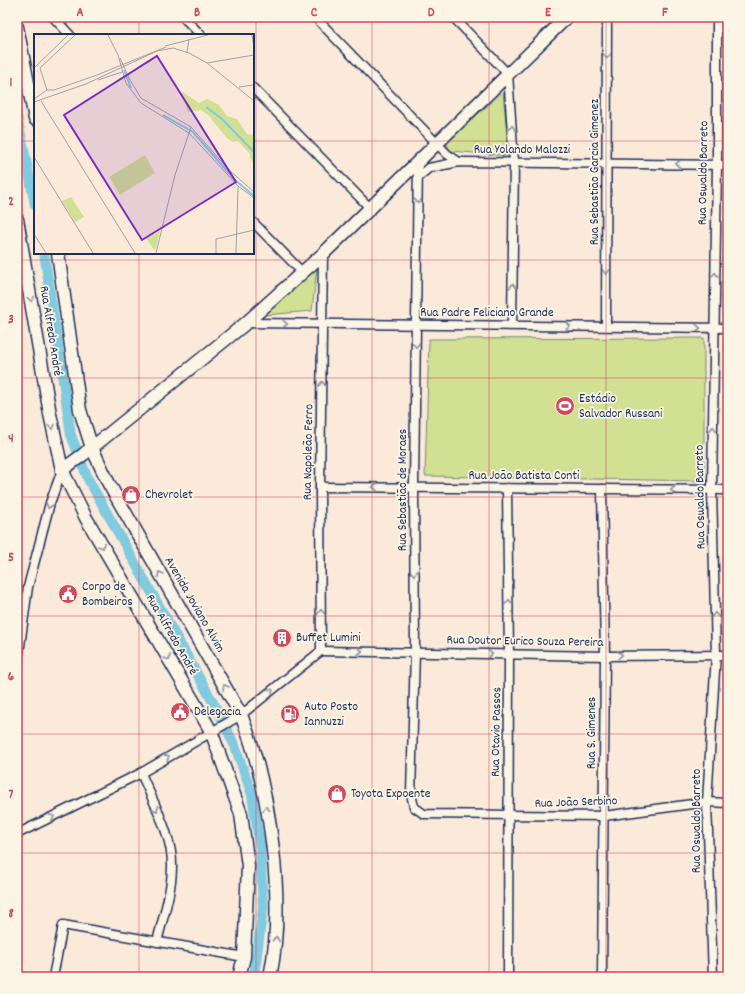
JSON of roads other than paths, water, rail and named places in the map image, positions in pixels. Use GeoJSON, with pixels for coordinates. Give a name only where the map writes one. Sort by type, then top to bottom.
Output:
{"type":"FeatureCollection","features":[{"type":"Feature","properties":{"kind":"main road"},"geometry":{"type":"LineString","coordinates":[[65,467],[88,451],[246,323],[323,254],[567,17]]}},
{"type":"Feature","properties":{"kind":"main road"},"geometry":{"type":"LineString","coordinates":[[17,27],[34,114]]}},
{"type":"Feature","properties":{"kind":"main road","name":"Rua Alfredo André"},"geometry":{"type":"LineString","coordinates":[[17,219],[50,414],[65,467],[86,518],[213,730],[241,814],[248,866],[244,958],[239,977]]}},
{"type":"Feature","properties":{"kind":"main road","name":"Avenida Joviano Alvim"},"geometry":{"type":"LineString","coordinates":[[58,254],[80,410],[85,426],[88,451],[100,466],[236,718],[250,739],[262,786],[272,852],[277,926],[275,955],[270,977]]}},
{"type":"Feature","properties":{"kind":"main road"},"geometry":{"type":"LineString","coordinates":[[85,426],[92,432],[106,436]]}},
{"type":"Feature","properties":{"kind":"main road"},"geometry":{"type":"LineString","coordinates":[[100,466],[100,455],[106,436]]}},
{"type":"Feature","properties":{"kind":"street"},"geometry":{"type":"LineString","coordinates":[[53,17],[69,34]]}},
{"type":"Feature","properties":{"kind":"street"},"geometry":{"type":"LineString","coordinates":[[183,17],[200,34]]}},
{"type":"Feature","properties":{"kind":"street","name":"Rua Yolando Malozzi"},"geometry":{"type":"LineString","coordinates":[[315,17],[447,154],[459,162]]}},
{"type":"Feature","properties":{"kind":"street"},"geometry":{"type":"LineString","coordinates":[[453,17],[508,74],[514,162],[512,325]]}},
{"type":"Feature","properties":{"kind":"street","name":"Rua Sebastião Garcia Gimenez"},"geometry":{"type":"LineString","coordinates":[[606,326],[607,17]]}},
{"type":"Feature","properties":{"kind":"street","name":"Rua Oswaldo Barreto"},"geometry":{"type":"LineString","coordinates":[[713,977],[707,802],[716,654],[712,490],[717,165],[717,17]]}},
{"type":"Feature","properties":{"kind":"street"},"geometry":{"type":"LineString","coordinates":[[254,89],[370,208]]}},
{"type":"Feature","properties":{"kind":"street","name":"Rua Sebastião de Moraes"},"geometry":{"type":"LineString","coordinates":[[418,162],[414,488],[415,651],[411,794],[414,807],[424,814]]}},
{"type":"Feature","properties":{"kind":"street","name":"Rua Yolando Malozzi"},"geometry":{"type":"LineString","coordinates":[[418,178],[429,168],[459,162],[728,165]]}},
{"type":"Feature","properties":{"kind":"street"},"geometry":{"type":"LineString","coordinates":[[254,223],[302,272]]}},
{"type":"Feature","properties":{"kind":"street","name":"Rua Napoleão Ferro"},"geometry":{"type":"LineString","coordinates":[[321,651],[320,487],[323,254]]}},
{"type":"Feature","properties":{"kind":"street","name":"Rua Padre Feliciano Grande"},"geometry":{"type":"LineString","coordinates":[[246,323],[728,328]]}},
{"type":"Feature","properties":{"kind":"street"},"geometry":{"type":"LineString","coordinates":[[17,668],[28,587],[50,503],[65,467]]}},
{"type":"Feature","properties":{"kind":"street","name":"Rua João Batista Conti"},"geometry":{"type":"LineString","coordinates":[[320,487],[728,490]]}},
{"type":"Feature","properties":{"kind":"street","name":"Rua Otavio Passos"},"geometry":{"type":"LineString","coordinates":[[507,488],[510,655],[508,977]]}},
{"type":"Feature","properties":{"kind":"street","name":"Rua S. Gimenes"},"geometry":{"type":"LineString","coordinates":[[602,489],[604,656],[602,977]]}},
{"type":"Feature","properties":{"kind":"street"},"geometry":{"type":"LineString","coordinates":[[17,834],[141,773],[236,718],[321,651]]}},
{"type":"Feature","properties":{"kind":"street","name":"Rua Doutor Eurico Souza Pereira"},"geometry":{"type":"LineString","coordinates":[[321,651],[415,651],[510,655],[604,656],[728,655]]}},
{"type":"Feature","properties":{"kind":"street"},"geometry":{"type":"LineString","coordinates":[[141,773],[169,842],[172,865],[170,886],[157,942]]}},
{"type":"Feature","properties":{"kind":"street","name":"Rua João Serbino"},"geometry":{"type":"LineString","coordinates":[[424,814],[604,816],[707,802],[728,802]]}},
{"type":"Feature","properties":{"kind":"street"},"geometry":{"type":"LineString","coordinates":[[53,977],[63,925],[244,958]]}},
{"type":"Feature","properties":{"kind":"waterway"},"geometry":{"type":"LineString","coordinates":[[17,115],[34,200]]}},
{"type":"Feature","properties":{"kind":"waterway"},"geometry":{"type":"LineString","coordinates":[[44,254],[71,435],[88,479],[219,713],[235,746],[252,795],[260,847],[263,908],[254,977]]}},
{"type":"Feature","properties":{"kind":"place","name":"Estádio Salvador Russani"},"geometry":{"type":"Point","coordinates":[565,406]}},
{"type":"Feature","properties":{"kind":"place","name":"Chevrolet"},"geometry":{"type":"Point","coordinates":[131,495]}},
{"type":"Feature","properties":{"kind":"place","name":"Corpo de Bombeiros"},"geometry":{"type":"Point","coordinates":[68,594]}},
{"type":"Feature","properties":{"kind":"place","name":"Buffet Lumini"},"geometry":{"type":"Point","coordinates":[282,638]}},
{"type":"Feature","properties":{"kind":"place","name":"Delegacia"},"geometry":{"type":"Point","coordinates":[180,712]}},
{"type":"Feature","properties":{"kind":"place","name":"Auto Posto Iannuzzi"},"geometry":{"type":"Point","coordinates":[290,714]}},
{"type":"Feature","properties":{"kind":"place","name":"Toyota Expoente"},"geometry":{"type":"Point","coordinates":[337,794]}}]}
